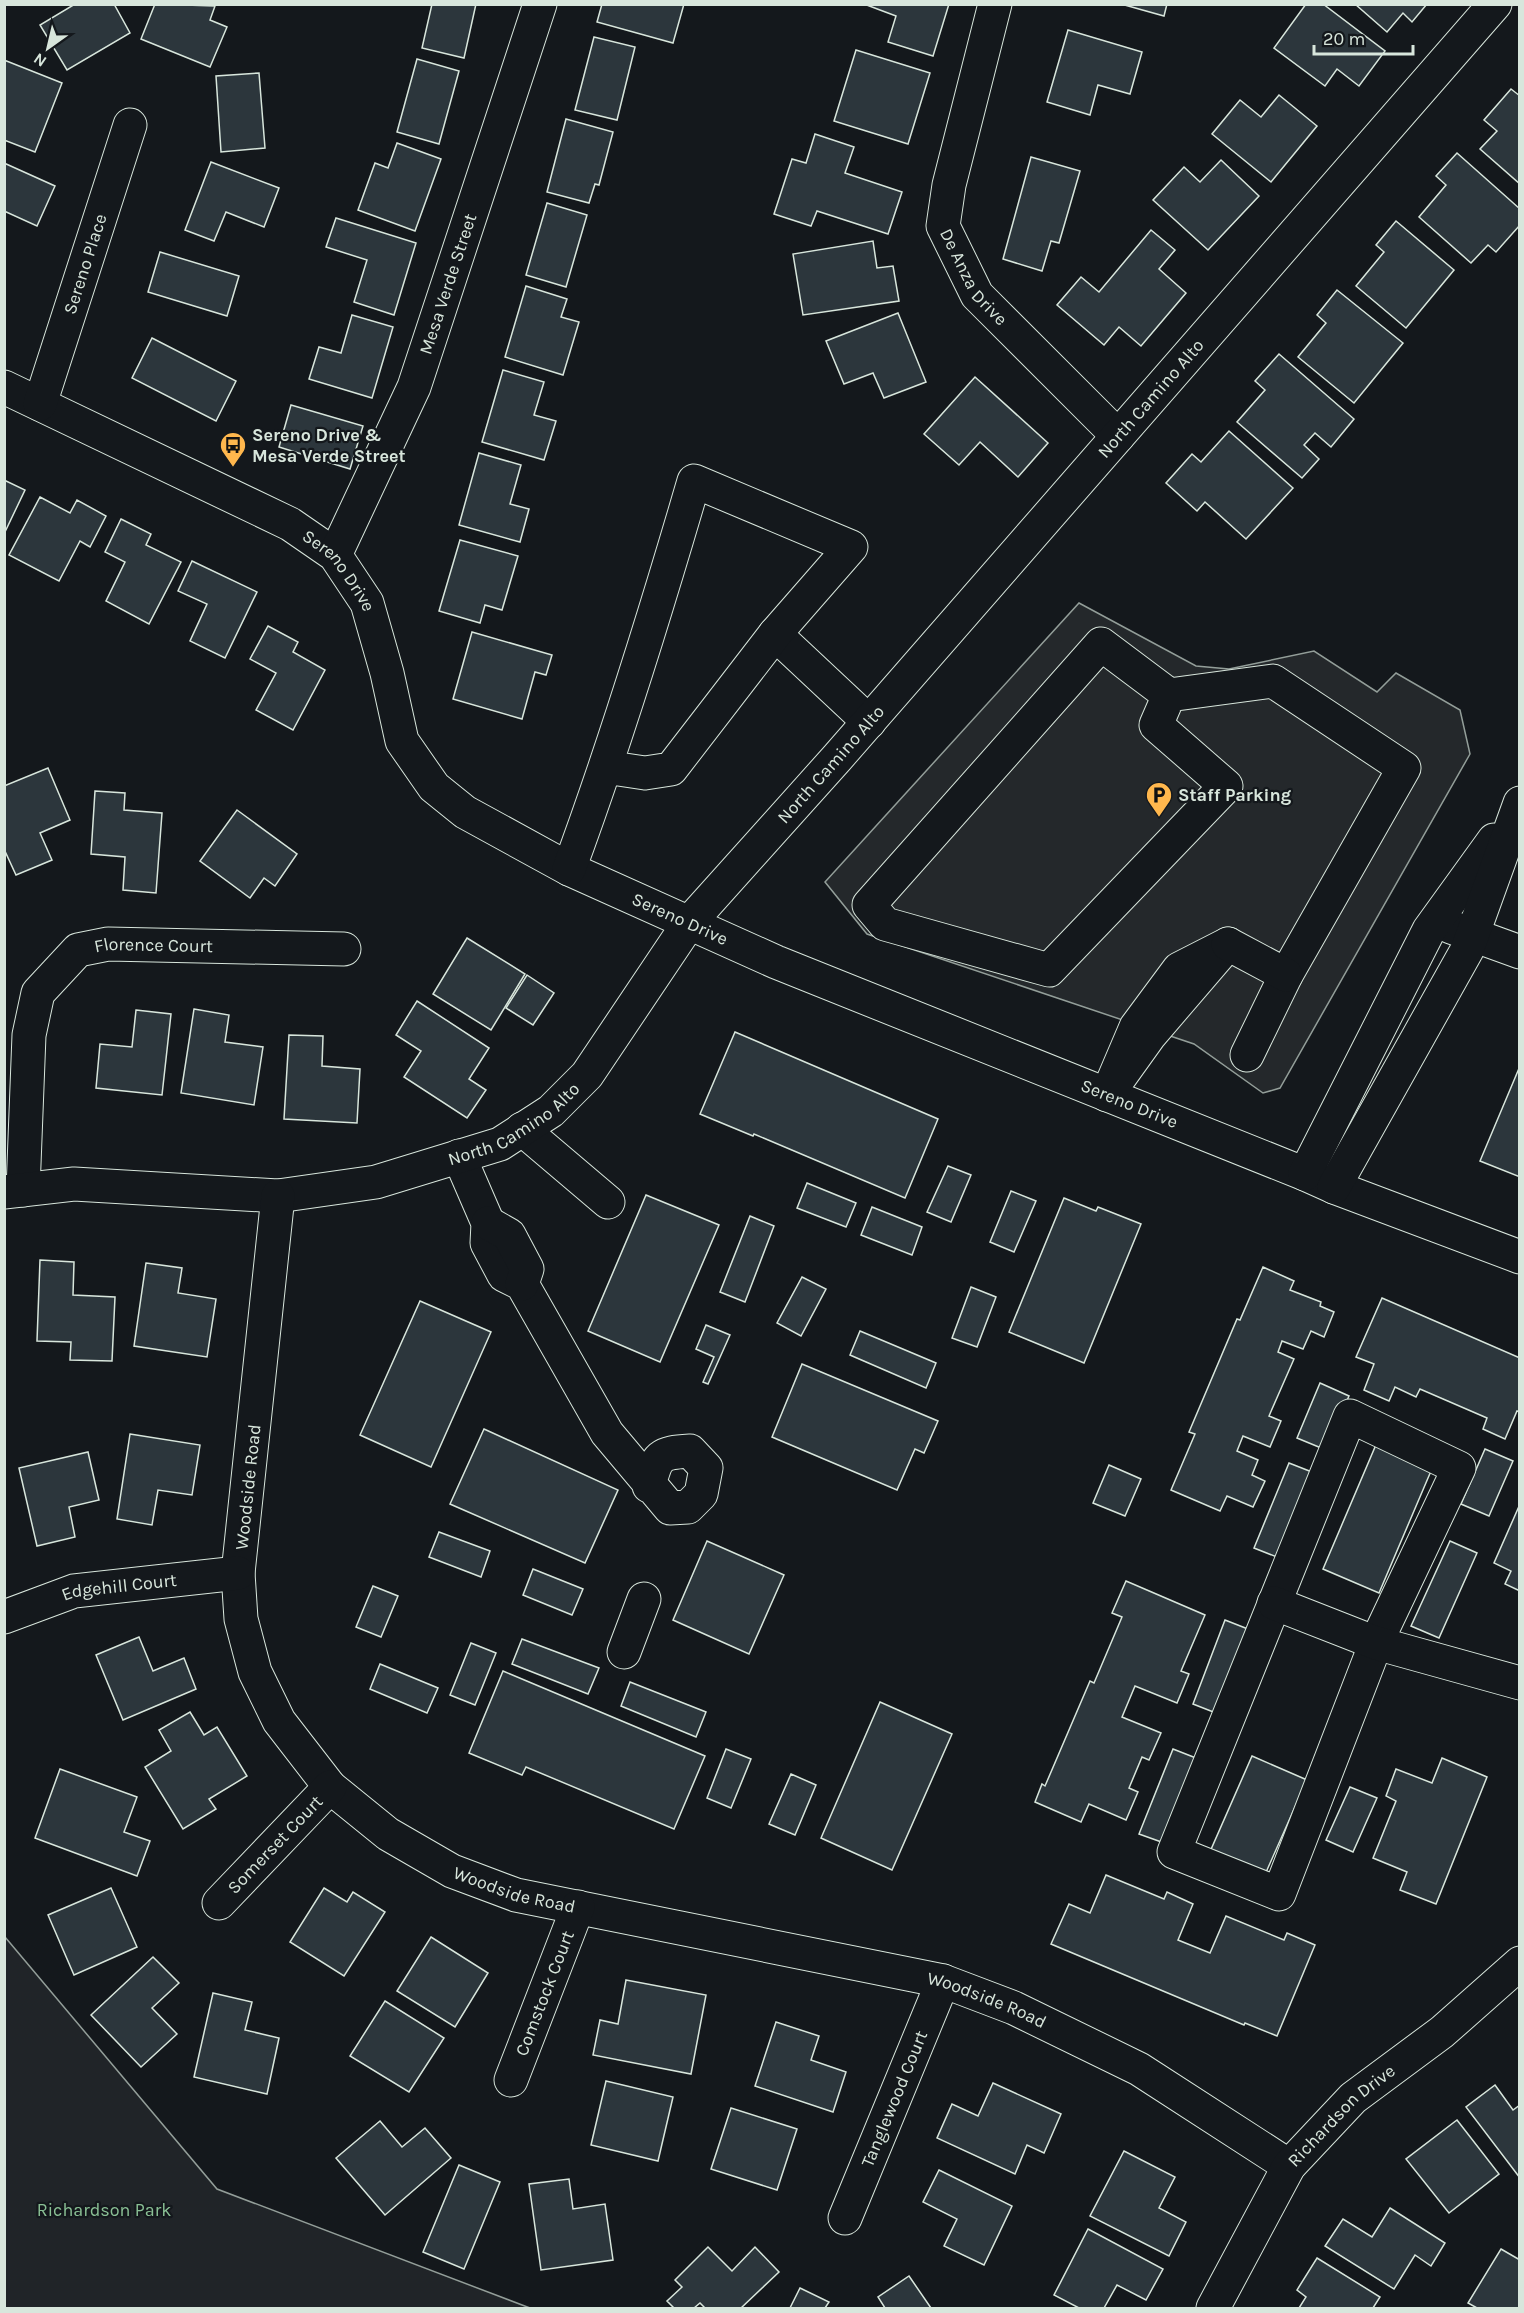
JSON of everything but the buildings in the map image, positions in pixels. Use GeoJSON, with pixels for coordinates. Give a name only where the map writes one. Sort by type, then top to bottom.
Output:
{"type":"FeatureCollection","features":[{"type":"Feature","properties":{"kind":"street","name":"Mesa Verde Street"},"geometry":{"type":"LineString","coordinates":[[335,555],[414,387],[540,4]]}},
{"type":"Feature","properties":{"kind":"street","name":"De Anza Drive"},"geometry":{"type":"LineString","coordinates":[[995,4],[949,185],[944,226],[977,295],[1118,436]]}},
{"type":"Feature","properties":{"kind":"street","name":"North Camino Alto"},"geometry":{"type":"LineString","coordinates":[[14,1191],[74,1184],[278,1196],[376,1182],[500,1144],[551,1111],[588,1075],[689,923],[869,722],[1495,4]]}},
{"type":"Feature","properties":{"kind":"street","name":"Sereno Place"},"geometry":{"type":"LineString","coordinates":[[40,404],[130,125]]}},
{"type":"Feature","properties":{"kind":"street","name":"Sereno Drive"},"geometry":{"type":"LineString","coordinates":[[4,387],[290,524],[335,555],[367,603],[387,673],[402,741],[434,787],[465,812],[569,869],[776,962],[1319,1181],[1520,1257]]}},
{"type":"Feature","properties":{"kind":"street"},"geometry":{"type":"LineString","coordinates":[[569,869],[668,570],[694,481],[851,546],[775,634],[671,769],[645,773],[604,767]]}},
{"type":"Feature","properties":{"kind":"street"},"geometry":{"type":"LineString","coordinates":[[775,634],[869,722]]}},
{"type":"Feature","properties":{"kind":"street"},"geometry":{"type":"LineString","coordinates":[[1169,694],[1156,725],[1226,786],[1049,970],[885,924],[870,905],[1101,644],[1169,694],[1274,681],[1404,768],[1286,975],[1247,1055]]}},
{"type":"Feature","properties":{"kind":"street"},"geometry":{"type":"LineString","coordinates":[[1319,1181],[1435,920],[1517,807]]}},
{"type":"Feature","properties":{"kind":"street"},"geometry":{"type":"LineString","coordinates":[[1319,1181],[1467,950],[1517,807]]}},
{"type":"Feature","properties":{"kind":"street"},"geometry":{"type":"LineString","coordinates":[[1435,920],[1520,952]]}},
{"type":"Feature","properties":{"kind":"street","name":"Florence Court"},"geometry":{"type":"LineString","coordinates":[[14,1191],[29,1035],[38,993],[78,950],[108,944],[344,949]]}},
{"type":"Feature","properties":{"kind":"street"},"geometry":{"type":"LineString","coordinates":[[1107,1095],[1136,1027],[1179,969],[1228,944],[1286,975]]}},
{"type":"Feature","properties":{"kind":"street"},"geometry":{"type":"LineString","coordinates":[[522,1129],[608,1202]]}},
{"type":"Feature","properties":{"kind":"street"},"geometry":{"type":"LineString","coordinates":[[459,1156],[488,1222],[487,1244],[504,1275],[522,1284],[607,1433],[649,1486]]}},
{"type":"Feature","properties":{"kind":"street","name":"Woodside Road"},"geometry":{"type":"LineString","coordinates":[[278,1196],[238,1573],[241,1619],[255,1672],[279,1720],[330,1787],[388,1834],[452,1871],[516,1895],[943,1981],[1014,2008],[1139,2069],[1289,2166]]}},
{"type":"Feature","properties":{"kind":"street"},"geometry":{"type":"LineString","coordinates":[[1350,1416],[1458,1468],[1376,1643],[1279,1894],[1174,1852],[1350,1416]]}},
{"type":"Feature","properties":{"kind":"street","name":"Edgehill Court"},"geometry":{"type":"LineString","coordinates":[[4,1617],[74,1591],[238,1573]]}},
{"type":"Feature","properties":{"kind":"street"},"geometry":{"type":"LineString","coordinates":[[624,1652],[644,1599]]}},
{"type":"Feature","properties":{"kind":"street"},"geometry":{"type":"LineString","coordinates":[[1274,1603],[1376,1643],[1520,1683]]}},
{"type":"Feature","properties":{"kind":"street","name":"Somerset Court"},"geometry":{"type":"LineString","coordinates":[[219,1903],[330,1787]]}},
{"type":"Feature","properties":{"kind":"street","name":"Comstock Court"},"geometry":{"type":"LineString","coordinates":[[511,2080],[578,1907]]}},
{"type":"Feature","properties":{"kind":"street","name":"Richardson Drive"},"geometry":{"type":"LineString","coordinates":[[1213,2308],[1289,2166],[1353,2098],[1442,2032],[1520,1963]]}},
{"type":"Feature","properties":{"kind":"street","name":"Tanglewood Court"},"geometry":{"type":"LineString","coordinates":[[845,2218],[943,1981]]}},
{"type":"Feature","properties":{"kind":"green space","name":"Richardson Park"},"geometry":{"type":"Polygon","coordinates":[[[5,1937],[217,2189],[530,2308],[5,2308],[5,1937]]]}},
{"type":"Feature","properties":{"kind":"shaded area","name":"Staff Parking"},"geometry":{"type":"Polygon","coordinates":[[[1079,603],[1196,666],[1229,669],[1314,651],[1377,692],[1396,673],[1460,710],[1470,754],[1280,1088],[1263,1093],[1194,1044],[867,934],[825,882],[1079,603]]]}},
{"type":"Feature","properties":{"kind":"place","name":"Sereno Drive & Mesa Verde Street"},"geometry":{"type":"Point","coordinates":[233,468]}},
{"type":"Feature","properties":{"kind":"place","name":"Staff Parking"},"geometry":{"type":"Point","coordinates":[1159,818]}}]}
